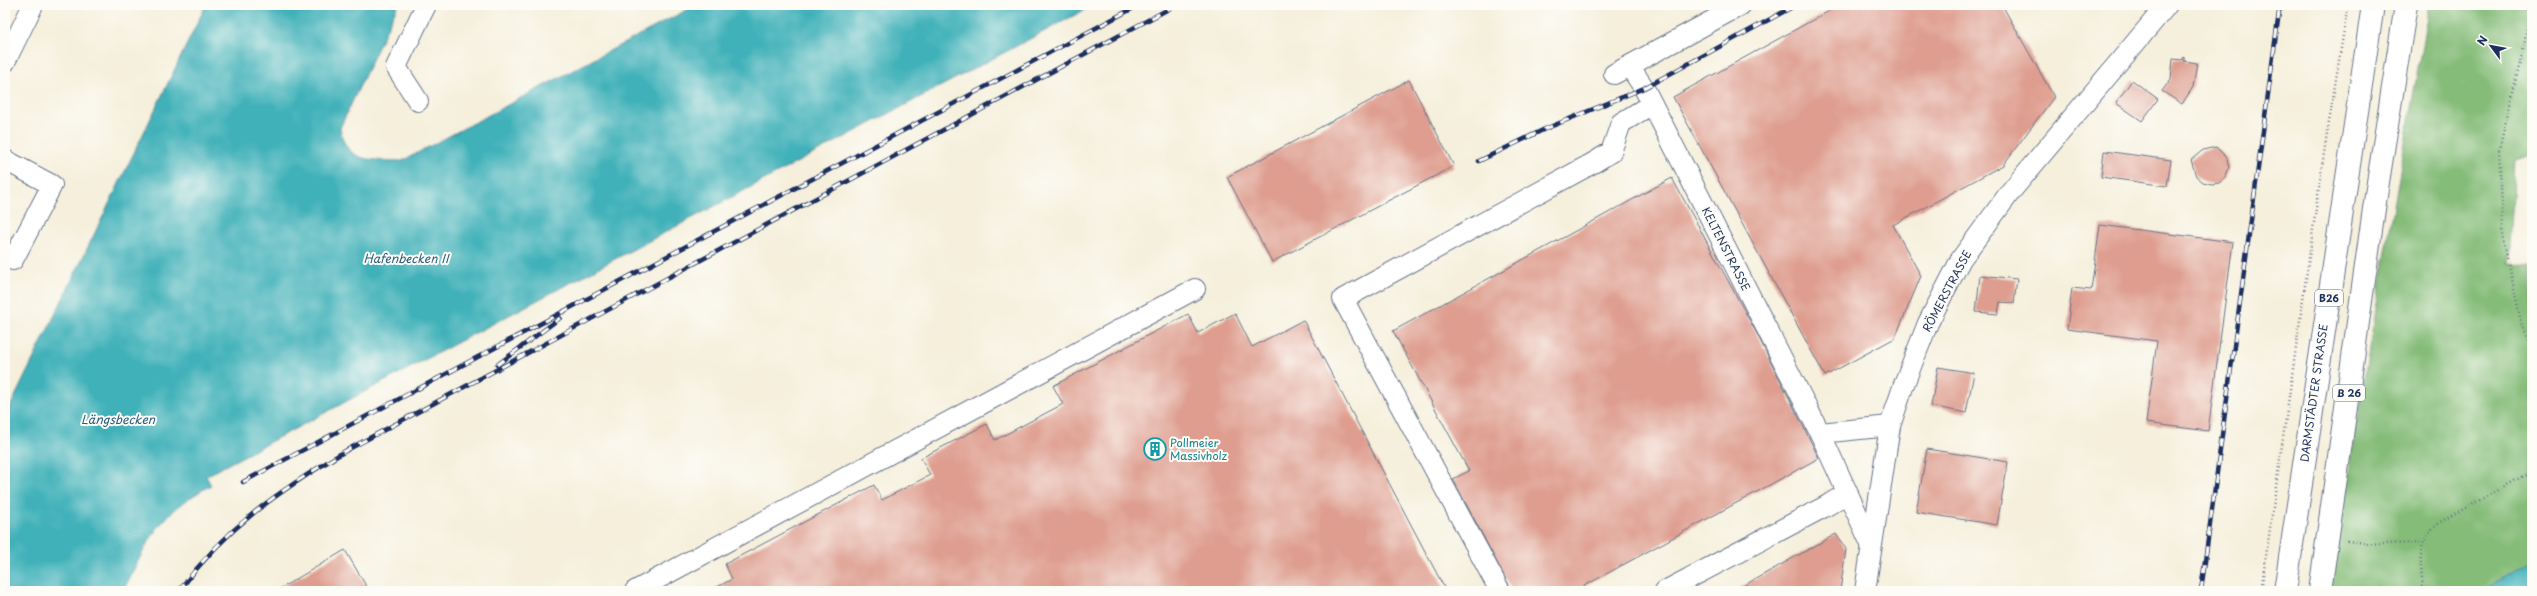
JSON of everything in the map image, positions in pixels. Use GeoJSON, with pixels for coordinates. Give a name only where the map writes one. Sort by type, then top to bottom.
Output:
{"type":"FeatureCollection","features":[{"type":"Feature","properties":{"kind":"main road","name":"DARMSTÄDTER STRASSE"},"geometry":{"type":"LineString","coordinates":[[2285,591],[2373,5]]}},
{"type":"Feature","properties":{"kind":"main road","name":"B 26"},"geometry":{"type":"LineString","coordinates":[[2320,591],[2329,539],[2376,195],[2406,5]]}},
{"type":"Feature","properties":{"kind":"street"},"geometry":{"type":"LineString","coordinates":[[5,62],[33,5]]}},
{"type":"Feature","properties":{"kind":"street"},"geometry":{"type":"LineString","coordinates":[[418,101],[396,67],[426,5]]}},
{"type":"Feature","properties":{"kind":"street","name":"KELTENSTRASSE"},"geometry":{"type":"LineString","coordinates":[[1741,5],[1622,70],[1652,104],[1820,433],[1871,544]]}},
{"type":"Feature","properties":{"kind":"street","name":"RÖMERSTRASSE"},"geometry":{"type":"LineString","coordinates":[[1865,591],[1890,426],[1904,384],[1928,323],[1961,259],[2011,191],[2167,5]]}},
{"type":"Feature","properties":{"kind":"street"},"geometry":{"type":"LineString","coordinates":[[1500,591],[1343,299],[1593,164],[1611,152],[1621,123],[1652,104]]}},
{"type":"Feature","properties":{"kind":"street"},"geometry":{"type":"LineString","coordinates":[[5,160],[52,185],[13,260],[5,257]]}},
{"type":"Feature","properties":{"kind":"street"},"geometry":{"type":"LineString","coordinates":[[635,591],[1195,289]]}},
{"type":"Feature","properties":{"kind":"street"},"geometry":{"type":"LineString","coordinates":[[1820,433],[1890,426]]}},
{"type":"Feature","properties":{"kind":"street"},"geometry":{"type":"LineString","coordinates":[[1665,591],[1828,505],[1847,492]]}},
{"type":"Feature","properties":{"kind":"path"},"geometry":{"type":"LineString","coordinates":[[2260,591],[2323,160],[2348,5]]}},
{"type":"Feature","properties":{"kind":"path"},"geometry":{"type":"LineString","coordinates":[[2531,5],[2523,50],[2498,150],[2504,242],[2522,331],[2532,345]]}},
{"type":"Feature","properties":{"kind":"path"},"geometry":{"type":"LineString","coordinates":[[2423,591],[2422,543],[2431,529],[2442,521],[2532,471]]}},
{"type":"Feature","properties":{"kind":"path"},"geometry":{"type":"LineString","coordinates":[[2329,539],[2379,544],[2422,543]]}},
{"type":"Feature","properties":{"kind":"green space"},"geometry":{"type":"Polygon","coordinates":[[[2429,5],[2532,5],[2532,155],[2515,160],[2509,263],[2532,267],[2532,561],[2492,585],[2485,591],[2327,591],[2429,5]]]}},
{"type":"Feature","properties":{"kind":"water"},"geometry":{"type":"Polygon","coordinates":[[[206,5],[398,5],[340,128],[343,140],[354,154],[362,158],[402,161],[696,5],[1094,5],[206,476],[211,485],[178,507],[156,530],[140,556],[123,591],[5,591],[5,417],[206,5]]]}},
{"type":"Feature","properties":{"kind":"water"},"geometry":{"type":"Polygon","coordinates":[[[2532,561],[2532,591],[2485,591],[2492,585],[2532,561]]]}},
{"type":"Feature","properties":{"kind":"building"},"geometry":{"type":"Polygon","coordinates":[[[1840,5],[2002,5],[2054,97],[2003,165],[1893,225],[1921,276],[1895,338],[1825,376],[1673,97],[1840,5]]]}},
{"type":"Feature","properties":{"kind":"building"},"geometry":{"type":"Polygon","coordinates":[[[2184,57],[2184,61],[2197,63],[2193,87],[2182,104],[2162,91],[2171,79],[2173,59],[2182,60],[2184,57]]]}},
{"type":"Feature","properties":{"kind":"building"},"geometry":{"type":"Polygon","coordinates":[[[1409,80],[1454,166],[1272,262],[1227,177],[1409,80]]]}},
{"type":"Feature","properties":{"kind":"building"},"geometry":{"type":"Polygon","coordinates":[[[2132,80],[2158,99],[2142,121],[2116,103],[2132,80]]]}},
{"type":"Feature","properties":{"kind":"building"},"geometry":{"type":"Polygon","coordinates":[[[2216,147],[2227,158],[2229,168],[2225,178],[2219,183],[2212,184],[2203,182],[2196,176],[2191,160],[2203,150],[2216,147]]]}},
{"type":"Feature","properties":{"kind":"building"},"geometry":{"type":"Polygon","coordinates":[[[2104,151],[2171,160],[2167,186],[2101,177],[2104,151]]]}},
{"type":"Feature","properties":{"kind":"building"},"geometry":{"type":"Polygon","coordinates":[[[1672,178],[1756,332],[1819,458],[1575,591],[1512,591],[1453,479],[1469,471],[1393,331],[1672,178]]]}},
{"type":"Feature","properties":{"kind":"building"},"geometry":{"type":"Polygon","coordinates":[[[2100,225],[2233,242],[2208,431],[2146,423],[2157,341],[2067,329],[2072,288],[2091,290],[2100,225]]]}},
{"type":"Feature","properties":{"kind":"building"},"geometry":{"type":"Polygon","coordinates":[[[1980,275],[2017,279],[2014,303],[2000,302],[1998,314],[1976,312],[1980,275]]]}},
{"type":"Feature","properties":{"kind":"building","name":"Pollmeier Massivholz"},"geometry":{"type":"Polygon","coordinates":[[[1235,313],[1252,347],[1303,320],[1446,591],[710,591],[732,579],[725,564],[874,485],[882,500],[930,475],[921,458],[987,424],[995,440],[1063,404],[1053,386],[1188,314],[1198,333],[1235,313]]]}},
{"type":"Feature","properties":{"kind":"building"},"geometry":{"type":"Polygon","coordinates":[[[1938,367],[1974,373],[1966,413],[1931,406],[1938,367]]]}},
{"type":"Feature","properties":{"kind":"building"},"geometry":{"type":"Polygon","coordinates":[[[1927,449],[2008,462],[1997,525],[1916,512],[1927,449]]]}},
{"type":"Feature","properties":{"kind":"building"},"geometry":{"type":"Polygon","coordinates":[[[1836,534],[1846,549],[1840,591],[1734,591],[1836,534]]]}},
{"type":"Feature","properties":{"kind":"building"},"geometry":{"type":"Polygon","coordinates":[[[345,550],[369,591],[276,591],[345,550]]]}},
{"type":"Feature","properties":{"kind":"railway"},"geometry":{"type":"LineString","coordinates":[[243,482],[1139,5]]}},
{"type":"Feature","properties":{"kind":"railway"},"geometry":{"type":"LineString","coordinates":[[179,591],[197,568],[235,529],[277,495],[347,450],[1176,5]]}},
{"type":"Feature","properties":{"kind":"railway"},"geometry":{"type":"LineString","coordinates":[[1479,161],[1545,129],[1644,88],[1796,5]]}},
{"type":"Feature","properties":{"kind":"railway"},"geometry":{"type":"LineString","coordinates":[[2201,591],[2280,5]]}},
{"type":"Feature","properties":{"kind":"railway"},"geometry":{"type":"LineString","coordinates":[[497,365],[560,318]]}},
{"type":"Feature","properties":{"kind":"place","name":"Pollmeier Massivholz"},"geometry":{"type":"Point","coordinates":[1155,449]}},
{"type":"Feature","properties":{"kind":"water label","name":"Hafenbecken II"},"geometry":{"type":"Point","coordinates":[406,259]}},
{"type":"Feature","properties":{"kind":"water label","name":"Längsbecken"},"geometry":{"type":"Point","coordinates":[118,420]}}]}
